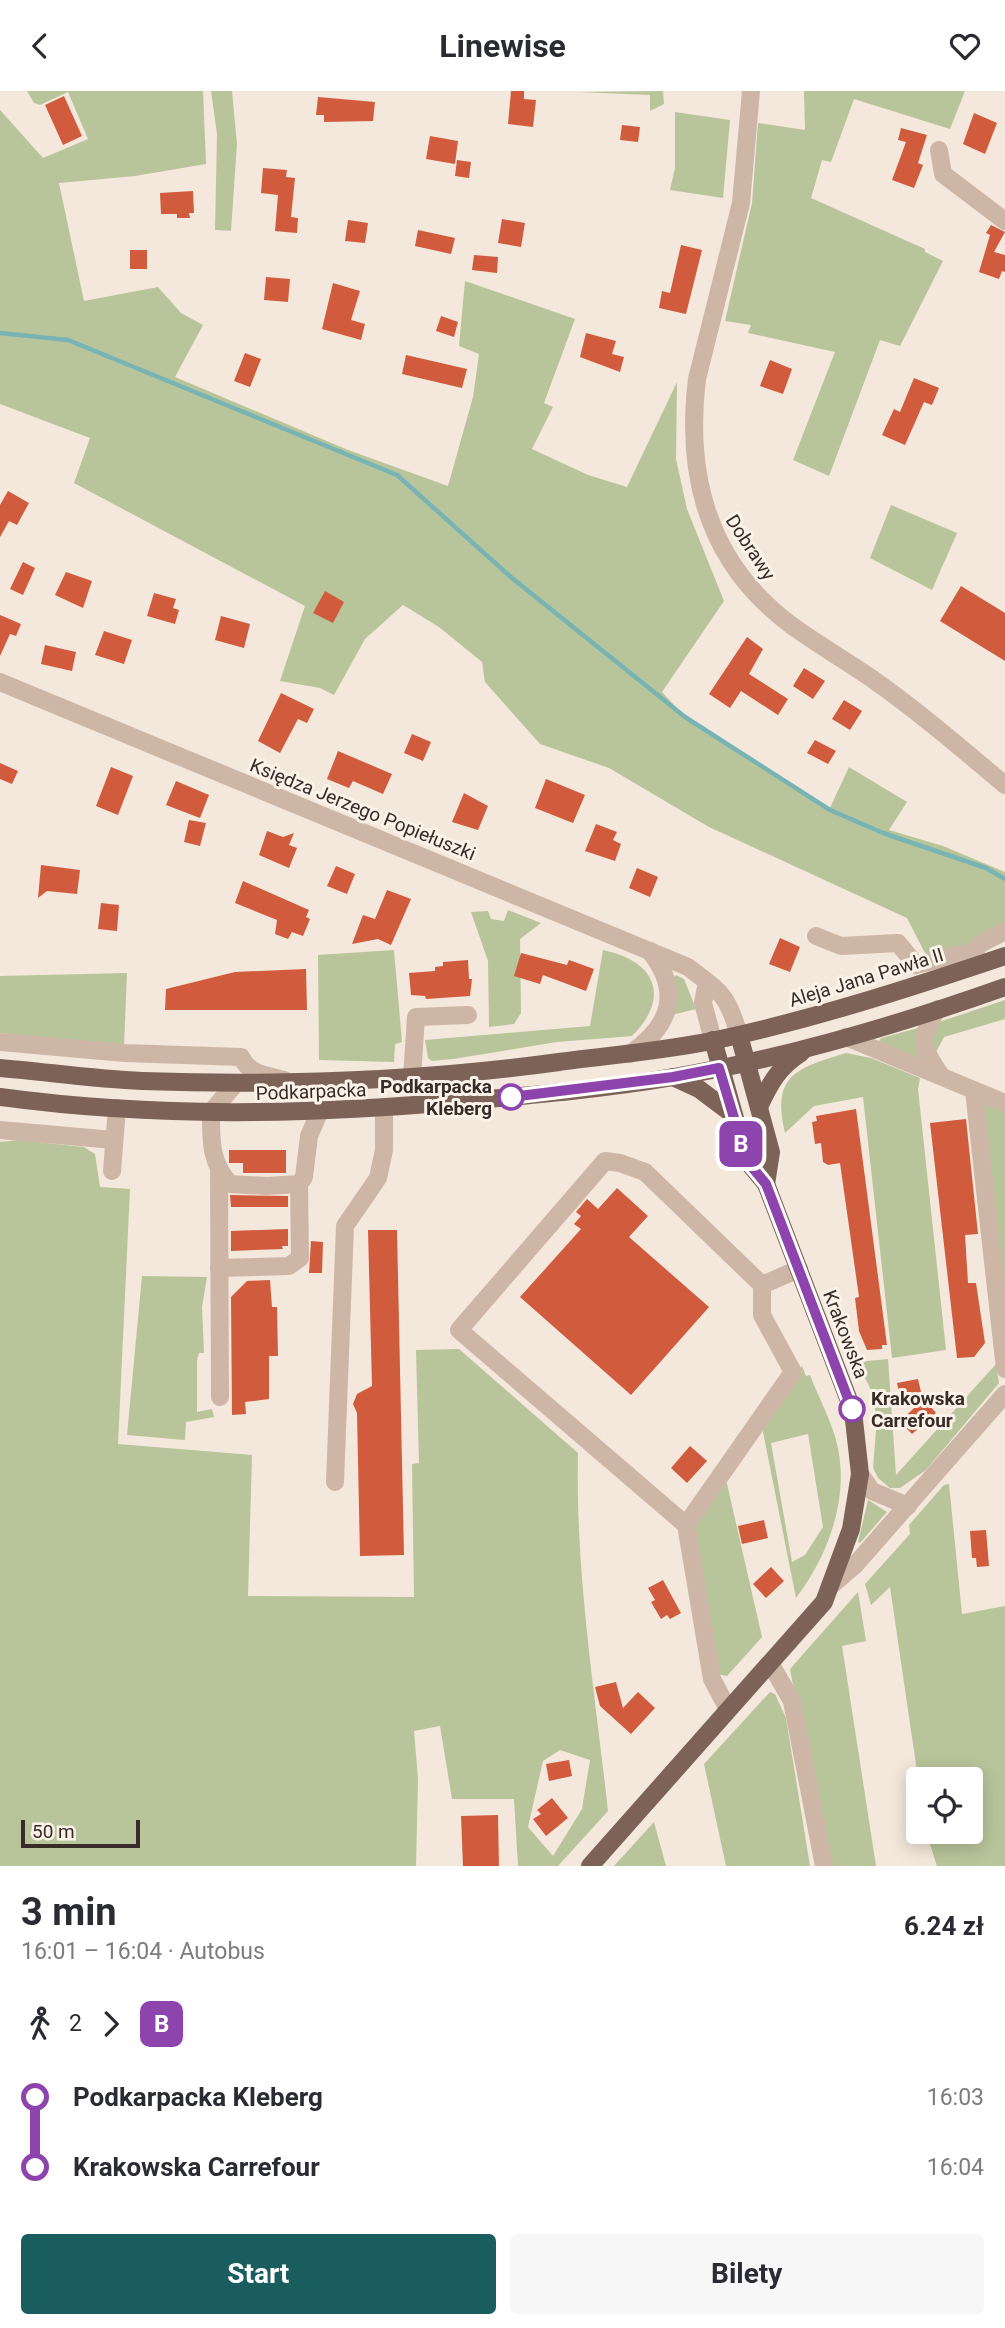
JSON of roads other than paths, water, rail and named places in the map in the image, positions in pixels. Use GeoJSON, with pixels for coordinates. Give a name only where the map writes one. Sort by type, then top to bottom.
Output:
{"type":"FeatureCollection","features":[{"type":"Feature","properties":{"kind":"main road","name":"Aleja Jana Pawła II"},"geometry":{"type":"LineString","coordinates":[[713,1040],[908,987],[1004,956]]}},
{"type":"Feature","properties":{"kind":"main road"},"geometry":{"type":"LineString","coordinates":[[747,1062],[846,1037],[1005,987]]}},
{"type":"Feature","properties":{"kind":"main road","name":"Księdza Jerzego Popiełuszki"},"geometry":{"type":"LineString","coordinates":[[739,1035],[747,1062]]}},
{"type":"Feature","properties":{"kind":"main road","name":"Podkarpacka"},"geometry":{"type":"LineString","coordinates":[[0,1068],[139,1081],[299,1083],[412,1078],[630,1054],[713,1040]]}},
{"type":"Feature","properties":{"kind":"main road"},"geometry":{"type":"LineString","coordinates":[[713,1040],[719,1068]]}},
{"type":"Feature","properties":{"kind":"main road"},"geometry":{"type":"LineString","coordinates":[[759,1107],[771,1081],[786,1063],[810,1047]]}},
{"type":"Feature","properties":{"kind":"main road","name":"Podkarpacka"},"geometry":{"type":"LineString","coordinates":[[0,1097],[117,1108],[319,1113],[384,1109],[673,1077],[747,1062]]}},
{"type":"Feature","properties":{"kind":"main road","name":"Krakowska"},"geometry":{"type":"LineString","coordinates":[[747,1062],[771,1151],[766,1184]]}},
{"type":"Feature","properties":{"kind":"main road","name":"Krakowska"},"geometry":{"type":"LineString","coordinates":[[590,1866],[693,1753],[824,1602],[851,1529],[860,1474],[853,1411],[766,1184],[747,1161],[719,1068]]}},
{"type":"Feature","properties":{"kind":"main road"},"geometry":{"type":"LineString","coordinates":[[673,1077],[699,1089],[731,1113]]}},
{"type":"Feature","properties":{"kind":"street","name":"Dobrawy"},"geometry":{"type":"LineString","coordinates":[[751,91],[741,203],[697,379],[694,405],[692,446],[697,480],[707,516],[730,559],[754,593],[790,625],[897,697],[1005,785]]}},
{"type":"Feature","properties":{"kind":"street"},"geometry":{"type":"LineString","coordinates":[[939,150],[943,174],[1005,221]]}},
{"type":"Feature","properties":{"kind":"street","name":"Księdza Jerzego Popiełuszki"},"geometry":{"type":"LineString","coordinates":[[0,682],[688,967],[718,988],[730,1005],[739,1035]]}},
{"type":"Feature","properties":{"kind":"street"},"geometry":{"type":"LineString","coordinates":[[975,951],[980,944],[1005,932]]}},
{"type":"Feature","properties":{"kind":"street"},"geometry":{"type":"LineString","coordinates":[[816,936],[841,946],[898,943],[916,965]]}},
{"type":"Feature","properties":{"kind":"street"},"geometry":{"type":"LineString","coordinates":[[630,1054],[644,1044],[666,1017],[668,1004],[665,975],[650,951]]}},
{"type":"Feature","properties":{"kind":"street"},"geometry":{"type":"LineString","coordinates":[[916,965],[975,951],[1004,956]]}},
{"type":"Feature","properties":{"kind":"street"},"geometry":{"type":"LineString","coordinates":[[908,987],[916,965]]}},
{"type":"Feature","properties":{"kind":"street"},"geometry":{"type":"LineString","coordinates":[[707,982],[703,1003],[713,1040]]}},
{"type":"Feature","properties":{"kind":"street"},"geometry":{"type":"LineString","coordinates":[[939,1009],[924,1035],[925,1054],[940,1074]]}},
{"type":"Feature","properties":{"kind":"street"},"geometry":{"type":"LineString","coordinates":[[412,1078],[416,1017],[468,1016]]}},
{"type":"Feature","properties":{"kind":"street"},"geometry":{"type":"LineString","coordinates":[[846,1037],[1005,1103]]}},
{"type":"Feature","properties":{"kind":"street"},"geometry":{"type":"LineString","coordinates":[[0,1042],[125,1053],[223,1056]]}},
{"type":"Feature","properties":{"kind":"street","name":"Podkarpacka"},"geometry":{"type":"LineString","coordinates":[[217,1083],[230,1070],[228,1060],[223,1056]]}},
{"type":"Feature","properties":{"kind":"street","name":"Podkarpacka"},"geometry":{"type":"LineString","coordinates":[[223,1056],[241,1057],[246,1068],[253,1072],[299,1083]]}},
{"type":"Feature","properties":{"kind":"street"},"geometry":{"type":"LineString","coordinates":[[236,1083],[211,1112],[212,1156],[219,1171],[230,1184],[299,1184]]}},
{"type":"Feature","properties":{"kind":"street"},"geometry":{"type":"LineString","coordinates":[[974,1091],[1005,1369]]}},
{"type":"Feature","properties":{"kind":"street"},"geometry":{"type":"LineString","coordinates":[[112,1171],[117,1108]]}},
{"type":"Feature","properties":{"kind":"street"},"geometry":{"type":"LineString","coordinates":[[335,1482],[345,1226],[379,1178],[384,1150],[384,1109]]}},
{"type":"Feature","properties":{"kind":"street"},"geometry":{"type":"LineString","coordinates":[[219,1268],[289,1266],[300,1258],[299,1184],[304,1177],[309,1136],[319,1113]]}},
{"type":"Feature","properties":{"kind":"street"},"geometry":{"type":"LineString","coordinates":[[0,1131],[114,1140]]}},
{"type":"Feature","properties":{"kind":"street"},"geometry":{"type":"LineString","coordinates":[[686,1525],[793,1372],[762,1315],[762,1285],[645,1173],[620,1163],[605,1161],[458,1330],[686,1525],[712,1679],[729,1709]]}},
{"type":"Feature","properties":{"kind":"street"},"geometry":{"type":"LineString","coordinates":[[219,1171],[220,1398]]}},
{"type":"Feature","properties":{"kind":"street"},"geometry":{"type":"LineString","coordinates":[[762,1285],[799,1269]]}},
{"type":"Feature","properties":{"kind":"street","name":"Krakowska"},"geometry":{"type":"LineString","coordinates":[[832,1585],[908,1506],[1005,1394]]}},
{"type":"Feature","properties":{"kind":"street"},"geometry":{"type":"LineString","coordinates":[[860,1474],[872,1491],[908,1506]]}},
{"type":"Feature","properties":{"kind":"street"},"geometry":{"type":"LineString","coordinates":[[770,1663],[792,1701],[824,1866]]}},
{"type":"Feature","properties":{"kind":"waterway"},"geometry":{"type":"LineString","coordinates":[[0,333],[68,340],[397,475],[512,578],[685,717],[830,810],[883,833],[986,868],[1005,879]]}},
{"type":"Feature","properties":{"kind":"place","name":"Podkarpacka Kleberg"},"geometry":{"type":"Point","coordinates":[511,1097]}},
{"type":"Feature","properties":{"kind":"place","name":"Krakowska Carrefour"},"geometry":{"type":"Point","coordinates":[852,1409]}}]}
